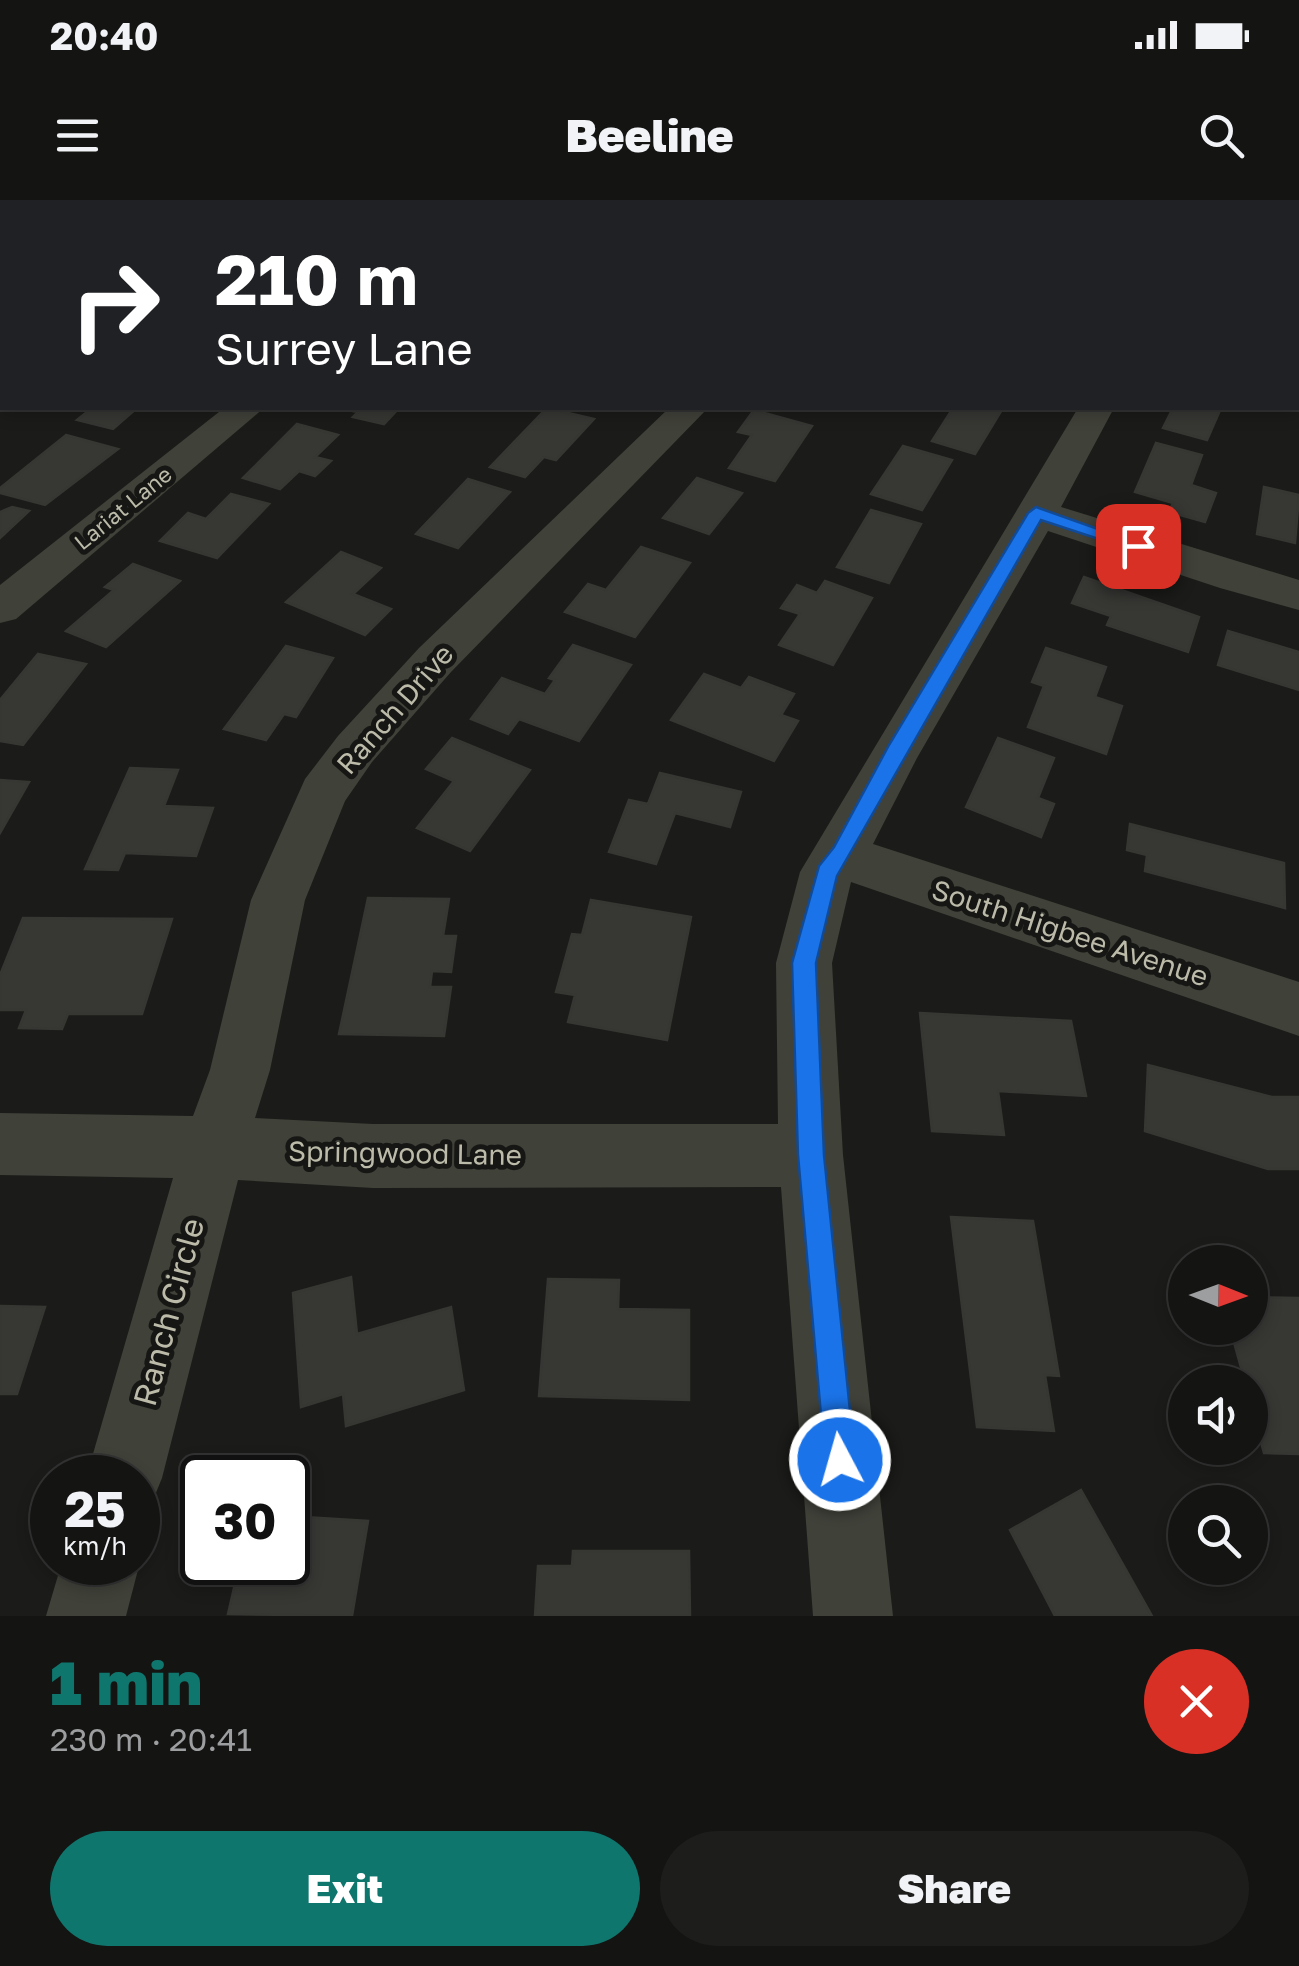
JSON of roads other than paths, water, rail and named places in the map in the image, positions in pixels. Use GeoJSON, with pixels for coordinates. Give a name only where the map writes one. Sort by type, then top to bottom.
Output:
{"type":"FeatureCollection","features":[{"type":"Feature","properties":{"kind":"street","name":"Lariat Lane"},"geometry":{"type":"LineString","coordinates":[[0,608],[244,410]]}},
{"type":"Feature","properties":{"kind":"street","name":"Ranch Drive"},"geometry":{"type":"LineString","coordinates":[[214,1147],[240,1070],[278,900],[323,794],[355,748],[435,660],[688,410]]}},
{"type":"Feature","properties":{"kind":"street"},"geometry":{"type":"LineString","coordinates":[[852,1616],[811,1155],[804,963],[827,872],[842,853],[896,751],[1095,410]]}},
{"type":"Feature","properties":{"kind":"street"},"geometry":{"type":"LineString","coordinates":[[1036,513],[1235,578],[1299,594]]}},
{"type":"Feature","properties":{"kind":"street","name":"South Higbee Avenue"},"geometry":{"type":"LineString","coordinates":[[842,853],[866,865],[1299,1009]]}},
{"type":"Feature","properties":{"kind":"street","name":"Springwood Lane"},"geometry":{"type":"LineString","coordinates":[[0,1144],[214,1147],[373,1156],[811,1155]]}},
{"type":"Feature","properties":{"kind":"street","name":"Ranch Circle"},"geometry":{"type":"LineString","coordinates":[[130,1455],[214,1147]]}},
{"type":"Feature","properties":{"kind":"street"},"geometry":{"type":"LineString","coordinates":[[86,1616],[95,1585]]}}]}
